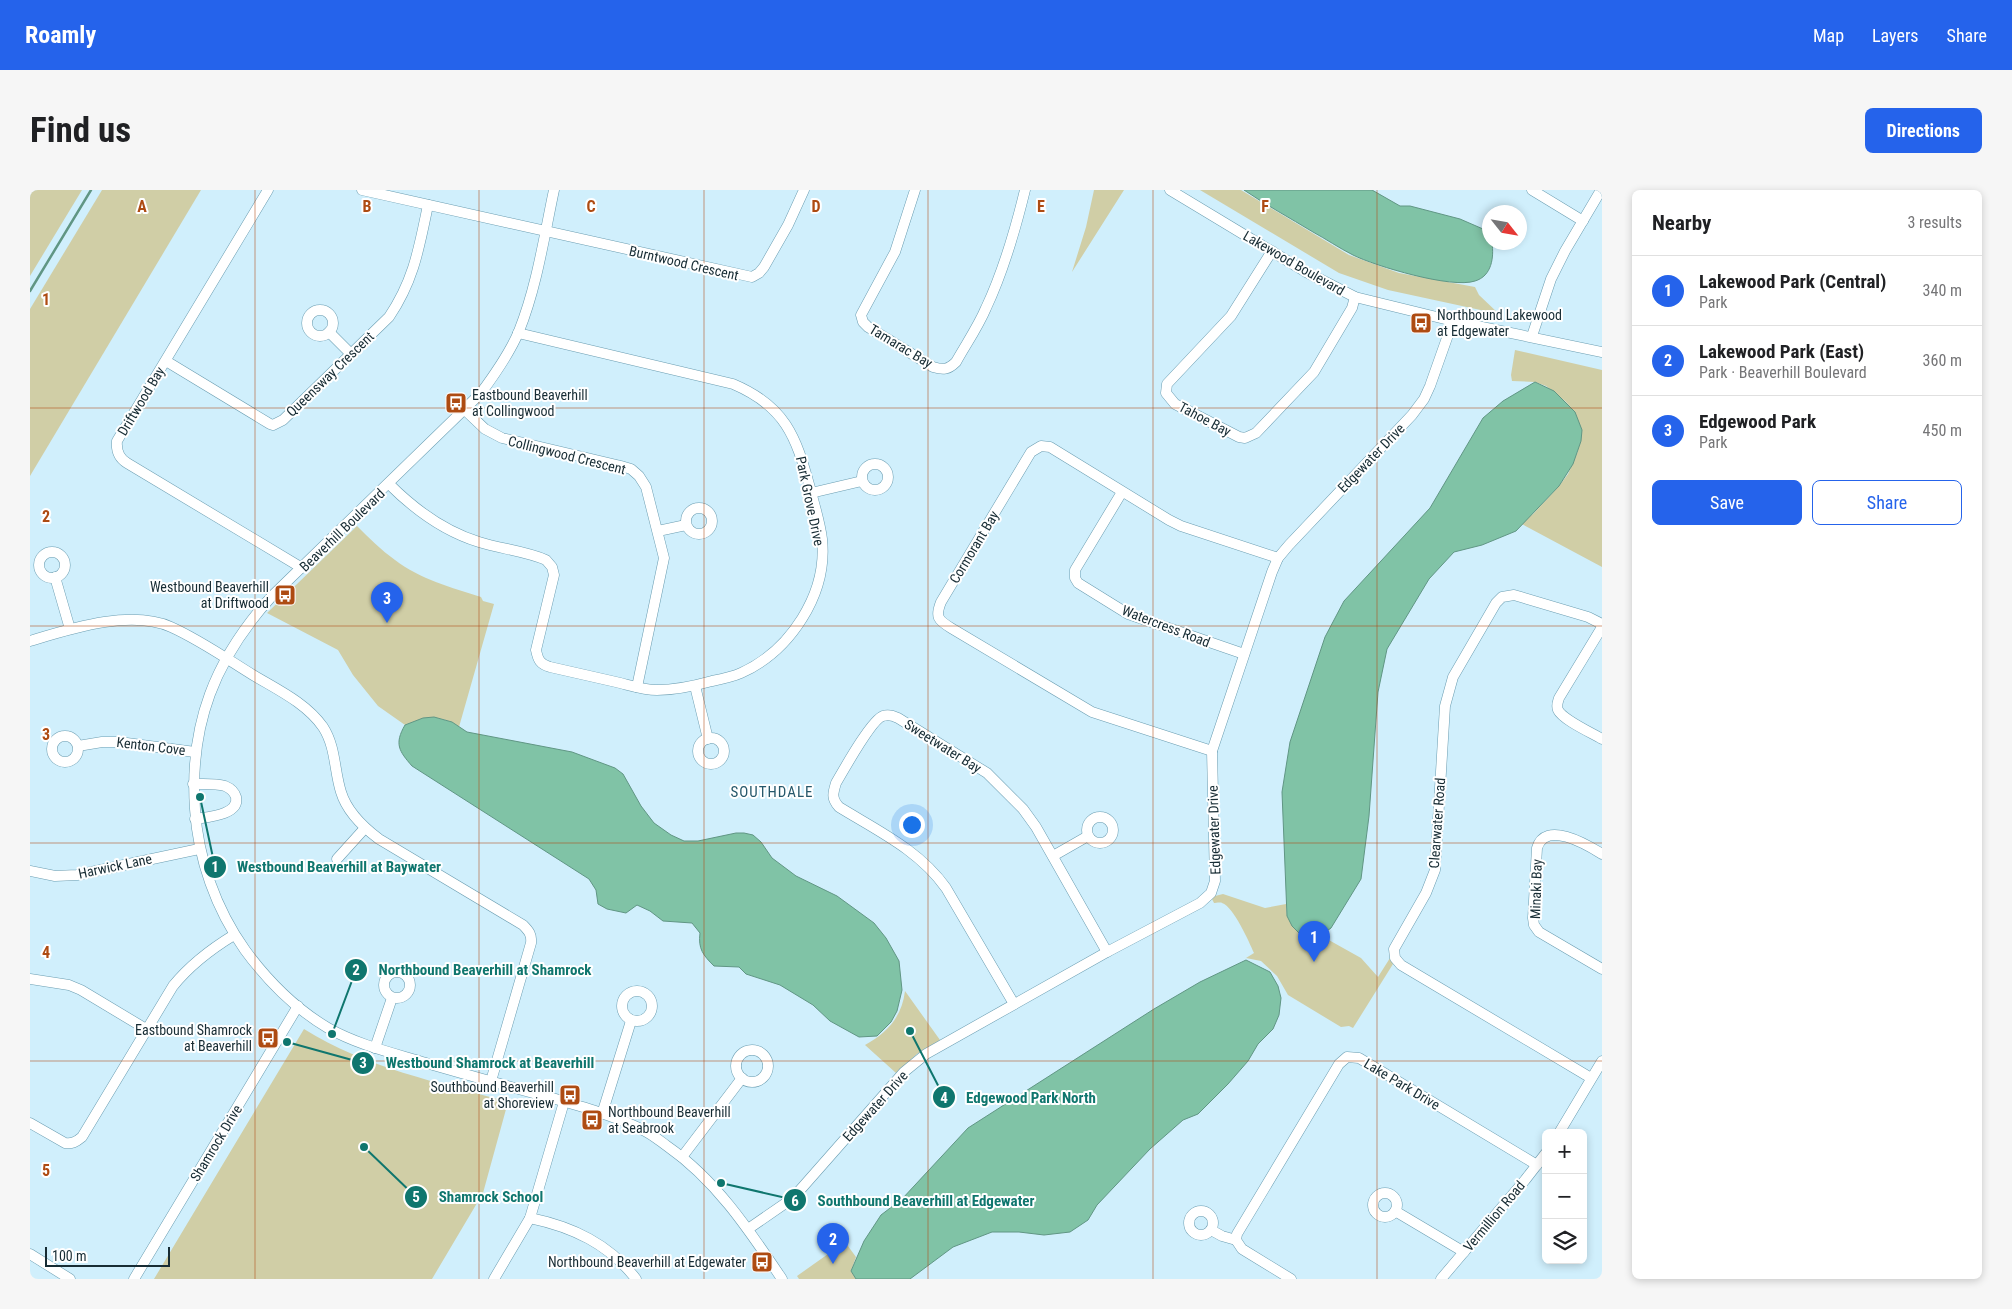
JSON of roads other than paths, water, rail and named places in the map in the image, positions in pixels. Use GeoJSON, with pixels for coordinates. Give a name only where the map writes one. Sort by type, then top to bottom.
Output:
{"type":"FeatureCollection","features":[{"type":"Feature","properties":{"kind":"street","name":"Driftwood Bay"},"geometry":{"type":"LineString","coordinates":[[268,190],[117,441],[117,449],[119,456],[127,463],[302,568]]}},
{"type":"Feature","properties":{"kind":"street"},"geometry":{"type":"LineString","coordinates":[[362,190],[545,232]]}},
{"type":"Feature","properties":{"kind":"street","name":"Beaverhill Boulevard"},"geometry":{"type":"LineString","coordinates":[[554,190],[528,306],[518,333],[497,370],[481,393],[253,617],[226,658],[208,698],[199,727],[195,752],[193,784],[199,849],[211,886],[234,936],[274,984],[298,1006],[328,1028],[375,1048],[564,1102],[646,1131],[682,1157],[718,1191],[748,1229],[782,1279]]}},
{"type":"Feature","properties":{"kind":"street","name":"Burntwood Crescent"},"geometry":{"type":"LineString","coordinates":[[545,232],[752,278],[764,267],[788,225],[804,190]]}},
{"type":"Feature","properties":{"kind":"street","name":"Tamarac Bay"},"geometry":{"type":"LineString","coordinates":[[915,190],[895,252],[861,315],[863,322],[868,327],[942,370],[949,368],[956,362],[986,310],[1016,226],[1024,190]]}},
{"type":"Feature","properties":{"kind":"street","name":"Lakewood Boulevard"},"geometry":{"type":"LineString","coordinates":[[1170,190],[1272,252],[1355,297],[1453,321],[1602,352]]}},
{"type":"Feature","properties":{"kind":"street"},"geometry":{"type":"LineString","coordinates":[[1532,190],[1583,220]]}},
{"type":"Feature","properties":{"kind":"street"},"geometry":{"type":"LineString","coordinates":[[1532,336],[1551,279],[1601,190]]}},
{"type":"Feature","properties":{"kind":"street","name":"Queensway Crescent"},"geometry":{"type":"LineString","coordinates":[[166,361],[265,422],[273,425],[283,420],[389,317],[401,298],[410,278],[417,256],[428,205]]}},
{"type":"Feature","properties":{"kind":"street","name":"Tahoe Bay"},"geometry":{"type":"LineString","coordinates":[[1272,252],[1231,316],[1167,384],[1166,393],[1175,404],[1239,437],[1251,437],[1314,372],[1352,308],[1355,297]]}},
{"type":"Feature","properties":{"kind":"street","name":"Edgewater Drive"},"geometry":{"type":"LineString","coordinates":[[748,1229],[793,1198],[904,1072],[926,1054],[1107,952],[1206,899],[1216,881],[1212,751],[1278,558],[1412,415],[1424,399],[1453,321]]}},
{"type":"Feature","properties":{"kind":"street"},"geometry":{"type":"LineString","coordinates":[[329,332],[351,354]]}},
{"type":"Feature","properties":{"kind":"street","name":"Park Grove Drive"},"geometry":{"type":"LineString","coordinates":[[389,484],[425,516],[459,535],[546,560],[552,567],[554,575],[536,650],[541,664],[655,690],[695,686],[740,674],[759,664],[778,650],[790,637],[802,618],[817,587],[821,569],[822,540],[800,452],[786,424],[770,406],[748,390],[733,384],[518,333]]}},
{"type":"Feature","properties":{"kind":"street","name":"Collingwood Crescent"},"geometry":{"type":"LineString","coordinates":[[465,410],[485,429],[502,438],[630,469],[639,476],[646,487],[664,558],[637,687]]}},
{"type":"Feature","properties":{"kind":"street","name":"Cormorant Bay"},"geometry":{"type":"LineString","coordinates":[[1212,751],[1092,712],[942,622],[938,617],[941,602],[1036,448],[1045,446],[1181,526],[1278,558]]}},
{"type":"Feature","properties":{"kind":"street"},"geometry":{"type":"LineString","coordinates":[[811,493],[862,480]]}},
{"type":"Feature","properties":{"kind":"street","name":"Watercress Road"},"geometry":{"type":"LineString","coordinates":[[1122,492],[1075,570],[1075,578],[1078,583],[1128,614],[1244,654]]}},
{"type":"Feature","properties":{"kind":"street"},"geometry":{"type":"LineString","coordinates":[[658,531],[686,525]]}},
{"type":"Feature","properties":{"kind":"street"},"geometry":{"type":"LineString","coordinates":[[55,577],[70,629]]}},
{"type":"Feature","properties":{"kind":"street","name":"Clearwater Road"},"geometry":{"type":"LineString","coordinates":[[1592,1078],[1401,964],[1394,954],[1397,942],[1426,892],[1435,870],[1449,686],[1457,667],[1496,603],[1502,597],[1514,595],[1588,617],[1602,626]]}},
{"type":"Feature","properties":{"kind":"street"},"geometry":{"type":"LineString","coordinates":[[30,641],[70,629],[129,620],[149,621],[170,626],[301,704],[317,720],[331,742],[342,793],[352,814],[365,828],[379,839],[529,930],[532,937],[531,943],[492,1081]]}},
{"type":"Feature","properties":{"kind":"street"},"geometry":{"type":"LineString","coordinates":[[1602,626],[1559,698],[1557,706],[1564,717],[1602,739]]}},
{"type":"Feature","properties":{"kind":"street"},"geometry":{"type":"LineString","coordinates":[[695,686],[708,739]]}},
{"type":"Feature","properties":{"kind":"street","name":"Sweetwater Bay"},"geometry":{"type":"LineString","coordinates":[[1014,1004],[936,874],[923,860],[839,807],[834,801],[832,794],[836,783],[873,723],[883,716],[892,716],[987,773],[1023,809],[1036,827],[1107,952]]}},
{"type":"Feature","properties":{"kind":"street","name":"Kenton Cove"},"geometry":{"type":"LineString","coordinates":[[78,746],[102,742],[119,742],[195,752]]}},
{"type":"Feature","properties":{"kind":"street"},"geometry":{"type":"LineString","coordinates":[[193,784],[224,786],[232,790],[235,794],[236,802],[233,809],[226,813],[195,819]]}},
{"type":"Feature","properties":{"kind":"street"},"geometry":{"type":"LineString","coordinates":[[337,859],[365,828]]}},
{"type":"Feature","properties":{"kind":"street","name":"Minaki Bay"},"geometry":{"type":"LineString","coordinates":[[1602,854],[1558,835],[1545,836],[1539,841],[1533,918],[1534,925],[1539,932],[1602,969]]}},
{"type":"Feature","properties":{"kind":"street"},"geometry":{"type":"LineString","coordinates":[[1053,856],[1088,836]]}},
{"type":"Feature","properties":{"kind":"street","name":"Harwick Lane"},"geometry":{"type":"LineString","coordinates":[[30,871],[55,876],[77,875],[199,849]]}},
{"type":"Feature","properties":{"kind":"street"},"geometry":{"type":"LineString","coordinates":[[30,1123],[64,1144],[77,1142],[82,1137],[172,986],[199,959],[234,936]]}},
{"type":"Feature","properties":{"kind":"street"},"geometry":{"type":"LineString","coordinates":[[30,979],[69,985],[146,1029]]}},
{"type":"Feature","properties":{"kind":"street"},"geometry":{"type":"LineString","coordinates":[[375,1048],[392,998]]}},
{"type":"Feature","properties":{"kind":"street","name":"Shamrock Drive"},"geometry":{"type":"LineString","coordinates":[[134,1279],[298,1006]]}},
{"type":"Feature","properties":{"kind":"street"},"geometry":{"type":"LineString","coordinates":[[602,1114],[631,1021]]}},
{"type":"Feature","properties":{"kind":"street","name":"Lake Park Drive"},"geometry":{"type":"LineString","coordinates":[[1236,1240],[1240,1228],[1334,1072],[1341,1061],[1347,1057],[1359,1058],[1537,1165]]}},
{"type":"Feature","properties":{"kind":"street"},"geometry":{"type":"LineString","coordinates":[[1561,1129],[1602,1061]]}},
{"type":"Feature","properties":{"kind":"street"},"geometry":{"type":"LineString","coordinates":[[682,1157],[742,1078]]}},
{"type":"Feature","properties":{"kind":"street"},"geometry":{"type":"LineString","coordinates":[[494,1279],[530,1218],[564,1102]]}},
{"type":"Feature","properties":{"kind":"street","name":"Vermillion Road"},"geometry":{"type":"LineString","coordinates":[[1440,1279],[1542,1158]]}},
{"type":"Feature","properties":{"kind":"street"},"geometry":{"type":"LineString","coordinates":[[1395,1211],[1464,1252]]}},
{"type":"Feature","properties":{"kind":"street"},"geometry":{"type":"LineString","coordinates":[[530,1218],[573,1231],[593,1240],[613,1254],[636,1279]]}},
{"type":"Feature","properties":{"kind":"street"},"geometry":{"type":"LineString","coordinates":[[1211,1230],[1236,1240],[1242,1249],[1291,1279]]}},
{"type":"Feature","properties":{"kind":"street"},"geometry":{"type":"LineString","coordinates":[[30,1254],[70,1279]]}},
{"type":"Feature","properties":{"kind":"waterway"},"geometry":{"type":"LineString","coordinates":[[30,291],[91,190]]}},
{"type":"Feature","properties":{"kind":"place","name":"Northbound Lakewood at Edgewater"},"geometry":{"type":"Point","coordinates":[1421,323]}},
{"type":"Feature","properties":{"kind":"place","name":"Eastbound Beaverhill at Collingwood"},"geometry":{"type":"Point","coordinates":[456,403]}},
{"type":"Feature","properties":{"kind":"place","name":"Westbound Beaverhill at Driftwood"},"geometry":{"type":"Point","coordinates":[285,595]}},
{"type":"Feature","properties":{"kind":"place","name":"Edgewood Park"},"geometry":{"type":"Point","coordinates":[387,623]}},
{"type":"Feature","properties":{"kind":"place","name":"Westbound Beaverhill at Baywater"},"geometry":{"type":"Point","coordinates":[200,797]}},
{"type":"Feature","properties":{"kind":"place","name":"Lakewood Park (Central)"},"geometry":{"type":"Point","coordinates":[1314,962]}},
{"type":"Feature","properties":{"kind":"place","name":"Edgewood Park North"},"geometry":{"type":"Point","coordinates":[910,1031]}},
{"type":"Feature","properties":{"kind":"place","name":"Northbound Beaverhill at Shamrock"},"geometry":{"type":"Point","coordinates":[332,1034]}},
{"type":"Feature","properties":{"kind":"place","name":"Eastbound Shamrock at Beaverhill"},"geometry":{"type":"Point","coordinates":[268,1038]}},
{"type":"Feature","properties":{"kind":"place","name":"Westbound Shamrock at Beaverhill"},"geometry":{"type":"Point","coordinates":[287,1042]}},
{"type":"Feature","properties":{"kind":"place","name":"Southbound Beaverhill at Shoreview"},"geometry":{"type":"Point","coordinates":[570,1095]}},
{"type":"Feature","properties":{"kind":"place","name":"Northbound Beaverhill at Seabrook"},"geometry":{"type":"Point","coordinates":[592,1120]}},
{"type":"Feature","properties":{"kind":"place","name":"Shamrock School"},"geometry":{"type":"Point","coordinates":[364,1147]}},
{"type":"Feature","properties":{"kind":"place","name":"Southbound Beaverhill at Edgewater"},"geometry":{"type":"Point","coordinates":[721,1183]}},
{"type":"Feature","properties":{"kind":"place","name":"Northbound Beaverhill at Edgewater"},"geometry":{"type":"Point","coordinates":[762,1262]}},
{"type":"Feature","properties":{"kind":"place","name":"Lakewood Park (East)"},"geometry":{"type":"Point","coordinates":[833,1264]}},
{"type":"Feature","properties":{"kind":"district","name":"SOUTHDALE"},"geometry":{"type":"Point","coordinates":[772,792]}}]}
